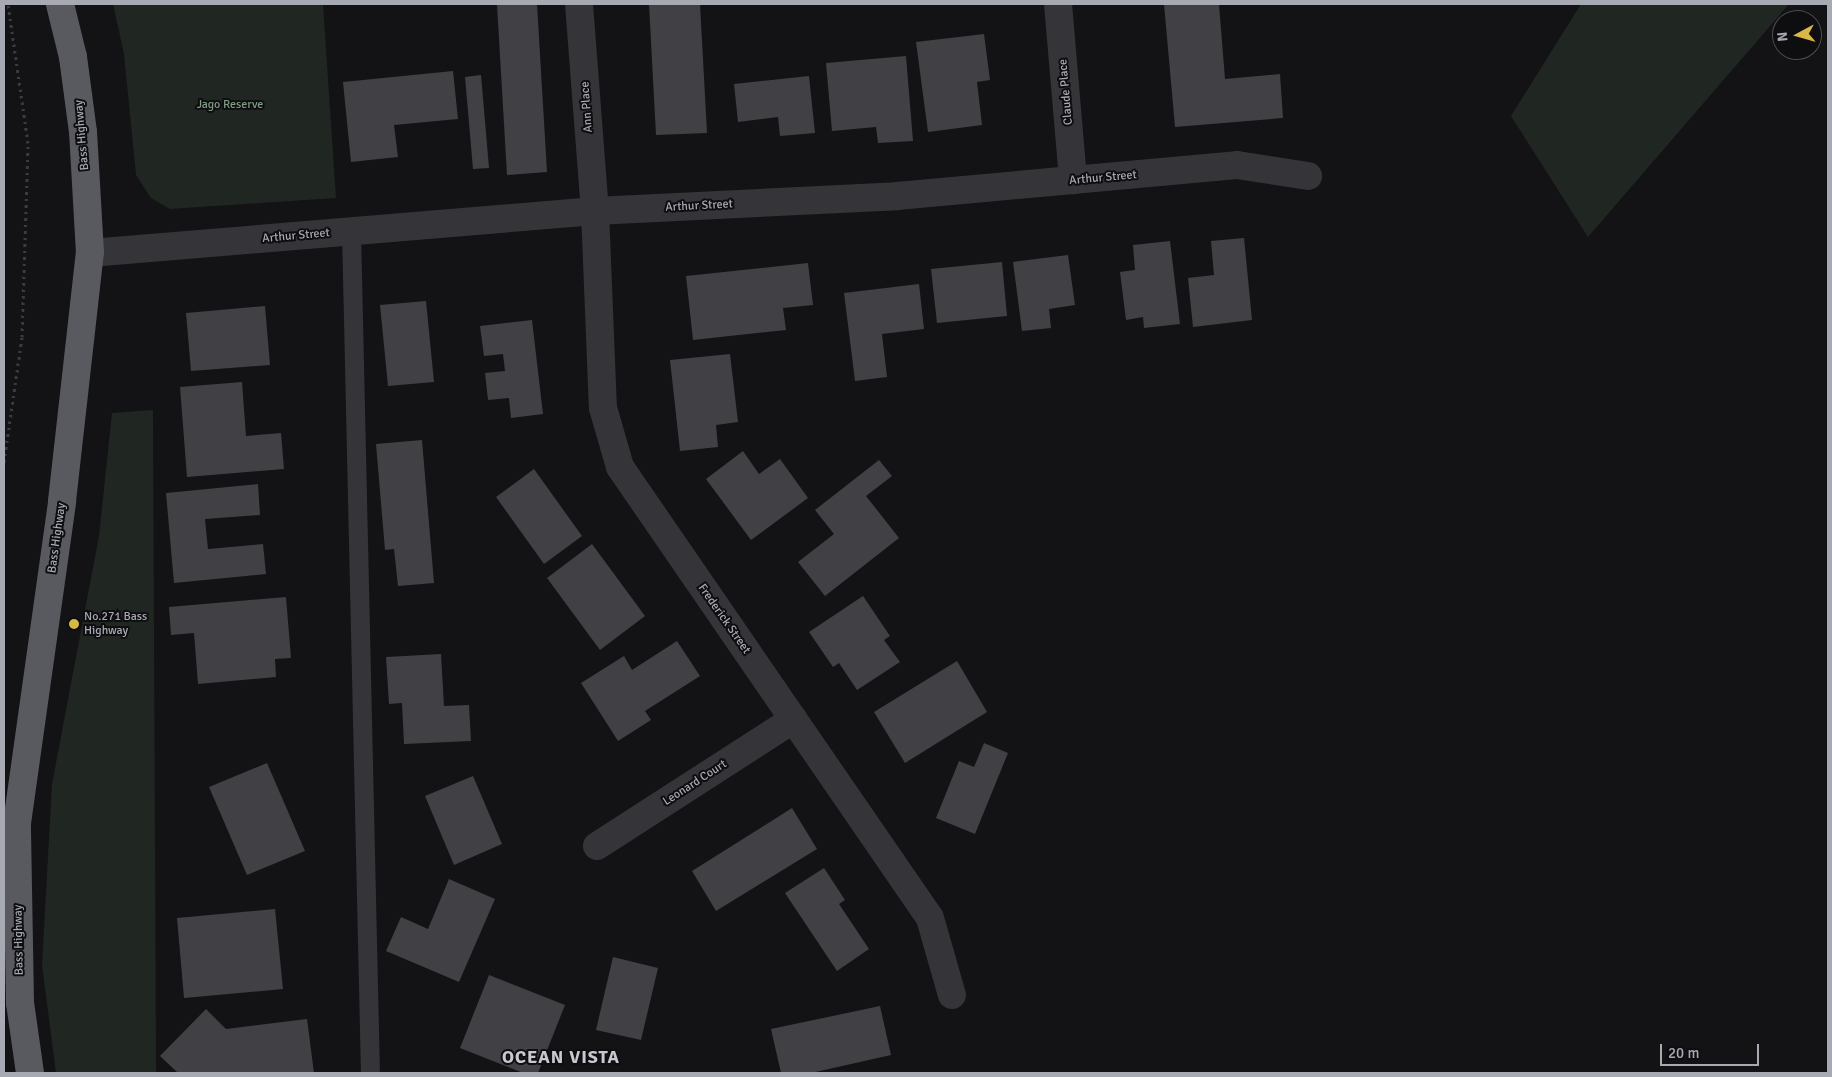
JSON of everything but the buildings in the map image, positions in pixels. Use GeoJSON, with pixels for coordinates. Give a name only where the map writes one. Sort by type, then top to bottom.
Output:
{"type":"FeatureCollection","features":[{"type":"Feature","properties":{"kind":"highway","name":"Bass Highway"},"geometry":{"type":"LineString","coordinates":[[30,1073],[20,1003],[17,823],[62,501],[90,253],[83,132],[73,57],[60,4]]}},
{"type":"Feature","properties":{"kind":"street","name":"Ann Place"},"geometry":{"type":"LineString","coordinates":[[579,4],[595,211]]}},
{"type":"Feature","properties":{"kind":"street","name":"Claude Place"},"geometry":{"type":"LineString","coordinates":[[1058,4],[1073,180]]}},
{"type":"Feature","properties":{"kind":"street","name":"Arthur Street"},"geometry":{"type":"LineString","coordinates":[[90,253],[595,211],[897,196],[1237,165],[1308,176]]}},
{"type":"Feature","properties":{"kind":"street","name":"Frederick Street"},"geometry":{"type":"LineString","coordinates":[[595,211],[603,408],[620,467],[930,918],[952,994]]}},
{"type":"Feature","properties":{"kind":"street","name":"Leonard Court"},"geometry":{"type":"LineString","coordinates":[[596,846],[794,719]]}},
{"type":"Feature","properties":{"kind":"lane"},"geometry":{"type":"LineString","coordinates":[[351,231],[370,1073]]}},
{"type":"Feature","properties":{"kind":"path"},"geometry":{"type":"LineString","coordinates":[[4,462],[22,337],[28,143],[8,4]]}},
{"type":"Feature","properties":{"kind":"green space","name":"Jago Reserve"},"geometry":{"type":"Polygon","coordinates":[[[113,4],[323,4],[336,198],[170,209],[151,198],[136,175],[124,54],[113,4]]]}},
{"type":"Feature","properties":{"kind":"green space"},"geometry":{"type":"Polygon","coordinates":[[[1581,4],[1789,4],[1784,10],[1772,10],[1772,24],[1588,237],[1511,116],[1581,4]]]}},
{"type":"Feature","properties":{"kind":"green space"},"geometry":{"type":"Polygon","coordinates":[[[153,410],[156,1073],[56,1073],[42,965],[52,784],[99,536],[112,413],[153,410]]]}},
{"type":"Feature","properties":{"kind":"place","name":"No.271 Bass Highway"},"geometry":{"type":"Point","coordinates":[74,624]}},
{"type":"Feature","properties":{"kind":"district","name":"OCEAN VISTA"},"geometry":{"type":"Point","coordinates":[561,1057]}}]}
